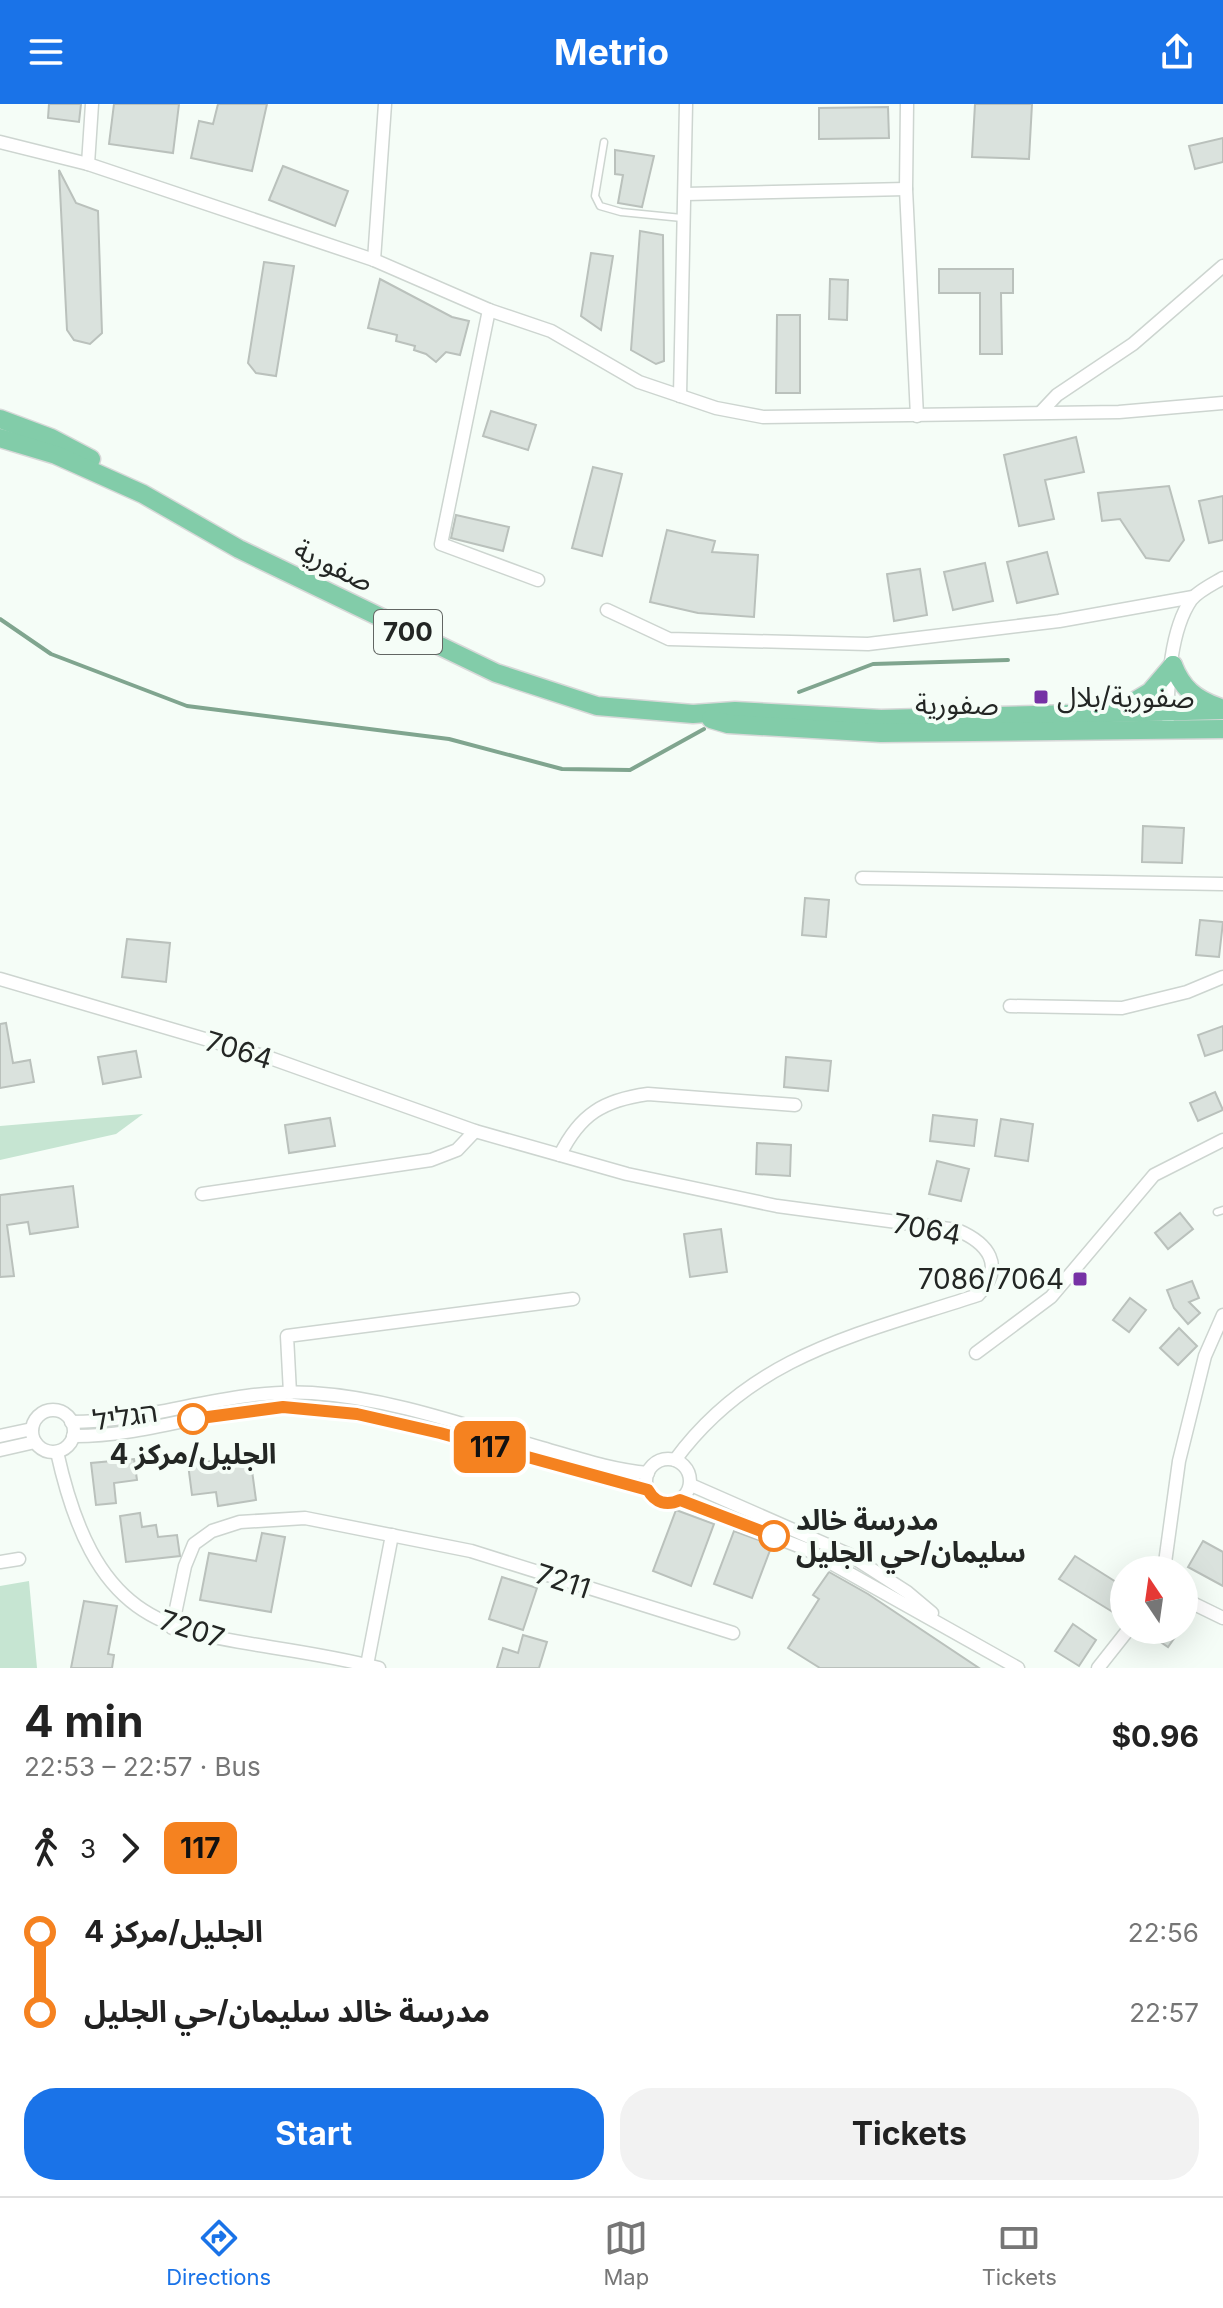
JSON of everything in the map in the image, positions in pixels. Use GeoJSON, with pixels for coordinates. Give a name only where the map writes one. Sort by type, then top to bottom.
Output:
{"type":"FeatureCollection","features":[{"type":"Feature","properties":{"kind":"main road","name":"700"},"geometry":{"type":"LineString","coordinates":[[0,419],[77,451],[143,494]]}},
{"type":"Feature","properties":{"kind":"main road","name":"700"},"geometry":{"type":"LineString","coordinates":[[0,438],[56,455],[143,494]]}},
{"type":"Feature","properties":{"kind":"main road","name":"صفورية"},"geometry":{"type":"LineString","coordinates":[[143,494],[239,549],[496,673],[597,706],[693,714],[735,711],[881,719],[1223,709]]}},
{"type":"Feature","properties":{"kind":"main road"},"geometry":{"type":"LineString","coordinates":[[1114,713],[1150,692],[1173,665],[1179,679],[1193,695],[1223,709]]}},
{"type":"Feature","properties":{"kind":"main road","name":"صفورية"},"geometry":{"type":"LineString","coordinates":[[693,714],[728,724],[881,733],[1223,729]]}},
{"type":"Feature","properties":{"kind":"street"},"geometry":{"type":"LineString","coordinates":[[88,164],[92,104]]}},
{"type":"Feature","properties":{"kind":"street"},"geometry":{"type":"LineString","coordinates":[[374,260],[385,104]]}},
{"type":"Feature","properties":{"kind":"street"},"geometry":{"type":"LineString","coordinates":[[680,396],[686,104]]}},
{"type":"Feature","properties":{"kind":"street"},"geometry":{"type":"LineString","coordinates":[[907,104],[906,189],[917,416]]}},
{"type":"Feature","properties":{"kind":"street"},"geometry":{"type":"LineString","coordinates":[[0,142],[88,164],[374,260],[489,310],[551,331],[639,382],[763,417],[1119,412],[1223,403]]}},
{"type":"Feature","properties":{"kind":"street"},"geometry":{"type":"LineString","coordinates":[[685,194],[906,189]]}},
{"type":"Feature","properties":{"kind":"street"},"geometry":{"type":"LineString","coordinates":[[1041,412],[1057,395],[1133,344],[1223,266]]}},
{"type":"Feature","properties":{"kind":"street"},"geometry":{"type":"LineString","coordinates":[[489,310],[441,544],[538,580]]}},
{"type":"Feature","properties":{"kind":"street"},"geometry":{"type":"LineString","coordinates":[[607,610],[669,639],[868,644],[1059,621],[1193,597],[1223,578]]}},
{"type":"Feature","properties":{"kind":"street"},"geometry":{"type":"LineString","coordinates":[[1169,731],[1168,711],[1179,629],[1193,597]]}},
{"type":"Feature","properties":{"kind":"street"},"geometry":{"type":"LineString","coordinates":[[862,878],[1223,884]]}},
{"type":"Feature","properties":{"kind":"street"},"geometry":{"type":"LineString","coordinates":[[1010,1006],[1122,1008],[1187,992],[1223,977]]}},
{"type":"Feature","properties":{"kind":"street","name":"7064"},"geometry":{"type":"LineString","coordinates":[[0,979],[273,1059],[475,1131],[627,1174],[777,1206],[957,1230],[977,1238],[987,1249],[992,1264],[990,1282],[978,1295],[850,1337],[770,1371],[741,1390],[708,1419],[675,1460]]}},
{"type":"Feature","properties":{"kind":"street"},"geometry":{"type":"LineString","coordinates":[[560,1155],[568,1139],[594,1111],[611,1100],[628,1096],[648,1094],[795,1105]]}},
{"type":"Feature","properties":{"kind":"street"},"geometry":{"type":"LineString","coordinates":[[202,1194],[431,1160],[457,1150],[475,1131]]}},
{"type":"Feature","properties":{"kind":"street"},"geometry":{"type":"LineString","coordinates":[[976,1353],[1051,1297],[1154,1175],[1223,1140]]}},
{"type":"Feature","properties":{"kind":"street"},"geometry":{"type":"LineString","coordinates":[[290,1393],[287,1336],[573,1299]]}},
{"type":"Feature","properties":{"kind":"street"},"geometry":{"type":"LineString","coordinates":[[1166,1556],[1179,1461],[1205,1356],[1223,1315]]}},
{"type":"Feature","properties":{"kind":"street","name":"הגליל"},"geometry":{"type":"LineString","coordinates":[[71,1422],[98,1422],[241,1397],[290,1393],[360,1400],[419,1413],[601,1465],[648,1473]]}},
{"type":"Feature","properties":{"kind":"street","name":"הגליל"},"geometry":{"type":"LineString","coordinates":[[73,1436],[136,1431],[243,1410],[313,1407],[440,1433],[648,1490]]}},
{"type":"Feature","properties":{"kind":"street"},"geometry":{"type":"LineString","coordinates":[[48,1411],[64,1413],[71,1422],[73,1436],[65,1449],[57,1452],[41,1449],[35,1442],[32,1429],[35,1420],[48,1411]]}},
{"type":"Feature","properties":{"kind":"street"},"geometry":{"type":"LineString","coordinates":[[0,1436],[32,1429]]}},
{"type":"Feature","properties":{"kind":"street"},"geometry":{"type":"LineString","coordinates":[[0,1450],[35,1442]]}},
{"type":"Feature","properties":{"kind":"street","name":"7207"},"geometry":{"type":"LineString","coordinates":[[57,1452],[68,1501],[87,1551],[118,1595],[172,1628],[214,1639],[373,1666]]}},
{"type":"Feature","properties":{"kind":"street"},"geometry":{"type":"LineString","coordinates":[[680,1500],[691,1485],[687,1468],[675,1460],[655,1463],[648,1473],[648,1490],[664,1503],[680,1500],[806,1549],[899,1604],[944,1623],[1018,1668]]}},
{"type":"Feature","properties":{"kind":"street"},"geometry":{"type":"LineString","coordinates":[[691,1485],[848,1554],[907,1592],[944,1623]]}},
{"type":"Feature","properties":{"kind":"street","name":"7211"},"geometry":{"type":"LineString","coordinates":[[172,1628],[185,1566],[194,1544],[212,1531],[240,1522],[305,1518],[471,1551],[733,1633]]}},
{"type":"Feature","properties":{"kind":"street"},"geometry":{"type":"LineString","coordinates":[[373,1666],[392,1535]]}},
{"type":"Feature","properties":{"kind":"street"},"geometry":{"type":"LineString","coordinates":[[0,1562],[19,1559]]}},
{"type":"Feature","properties":{"kind":"street"},"geometry":{"type":"LineString","coordinates":[[1198,1606],[1223,1618]]}},
{"type":"Feature","properties":{"kind":"street"},"geometry":{"type":"LineString","coordinates":[[1098,1668],[1117,1644]]}},
{"type":"Feature","properties":{"kind":"lane"},"geometry":{"type":"LineString","coordinates":[[604,142],[595,196],[600,206],[621,212],[686,218]]}},
{"type":"Feature","properties":{"kind":"green space"},"geometry":{"type":"Polygon","coordinates":[[[143,1114],[116,1134],[0,1160],[0,1126],[143,1114]]]}},
{"type":"Feature","properties":{"kind":"green space"},"geometry":{"type":"Polygon","coordinates":[[[29,1581],[37,1668],[0,1668],[0,1586],[29,1581]]]}},
{"type":"Feature","properties":{"kind":"building"},"geometry":{"type":"Polygon","coordinates":[[[49,104],[81,104],[79,122],[48,118],[49,104]]]}},
{"type":"Feature","properties":{"kind":"building"},"geometry":{"type":"Polygon","coordinates":[[[114,104],[179,104],[173,153],[109,144],[114,104]]]}},
{"type":"Feature","properties":{"kind":"building"},"geometry":{"type":"Polygon","coordinates":[[[218,104],[267,104],[252,171],[191,158],[199,121],[213,124],[218,104]]]}},
{"type":"Feature","properties":{"kind":"building"},"geometry":{"type":"Polygon","coordinates":[[[975,104],[1032,104],[1029,159],[972,157],[975,104]]]}},
{"type":"Feature","properties":{"kind":"building"},"geometry":{"type":"Polygon","coordinates":[[[888,107],[889,138],[819,139],[819,108],[888,107]]]}},
{"type":"Feature","properties":{"kind":"building"},"geometry":{"type":"Polygon","coordinates":[[[1223,138],[1223,162],[1195,169],[1189,146],[1223,138]]]}},
{"type":"Feature","properties":{"kind":"building"},"geometry":{"type":"Polygon","coordinates":[[[615,150],[654,156],[642,207],[618,203],[623,175],[615,174],[615,150]]]}},
{"type":"Feature","properties":{"kind":"building"},"geometry":{"type":"Polygon","coordinates":[[[283,166],[348,191],[335,226],[269,200],[283,166]]]}},
{"type":"Feature","properties":{"kind":"building"},"geometry":{"type":"Polygon","coordinates":[[[59,170],[76,203],[98,211],[102,333],[90,344],[74,340],[67,330],[59,170]]]}},
{"type":"Feature","properties":{"kind":"building"},"geometry":{"type":"Polygon","coordinates":[[[640,231],[663,235],[664,361],[656,364],[631,350],[640,231]]]}},
{"type":"Feature","properties":{"kind":"building"},"geometry":{"type":"Polygon","coordinates":[[[591,253],[613,256],[601,330],[581,316],[591,253]]]}},
{"type":"Feature","properties":{"kind":"building"},"geometry":{"type":"Polygon","coordinates":[[[264,262],[294,266],[276,376],[256,373],[248,363],[264,262]]]}},
{"type":"Feature","properties":{"kind":"building"},"geometry":{"type":"Polygon","coordinates":[[[939,269],[1013,269],[1013,293],[1001,293],[1002,354],[980,354],[980,293],[939,293],[939,269]]]}},
{"type":"Feature","properties":{"kind":"building"},"geometry":{"type":"Polygon","coordinates":[[[380,279],[452,317],[469,321],[460,355],[446,352],[436,362],[414,350],[415,346],[396,341],[397,335],[368,328],[380,279]]]}},
{"type":"Feature","properties":{"kind":"building"},"geometry":{"type":"Polygon","coordinates":[[[830,279],[848,280],[847,320],[829,319],[830,279]]]}},
{"type":"Feature","properties":{"kind":"building"},"geometry":{"type":"Polygon","coordinates":[[[777,315],[800,315],[800,393],[776,393],[777,315]]]}},
{"type":"Feature","properties":{"kind":"building"},"geometry":{"type":"Polygon","coordinates":[[[491,411],[536,425],[528,450],[483,436],[491,411]]]}},
{"type":"Feature","properties":{"kind":"building"},"geometry":{"type":"Polygon","coordinates":[[[1076,437],[1084,472],[1045,480],[1054,519],[1019,526],[1004,455],[1076,437]]]}},
{"type":"Feature","properties":{"kind":"building"},"geometry":{"type":"Polygon","coordinates":[[[593,467],[622,474],[602,556],[572,548],[593,467]]]}},
{"type":"Feature","properties":{"kind":"building"},"geometry":{"type":"Polygon","coordinates":[[[1169,486],[1184,540],[1169,561],[1146,558],[1120,519],[1102,521],[1098,493],[1169,486]]]}},
{"type":"Feature","properties":{"kind":"building"},"geometry":{"type":"Polygon","coordinates":[[[1223,496],[1223,540],[1209,543],[1199,501],[1223,496]]]}},
{"type":"Feature","properties":{"kind":"building"},"geometry":{"type":"Polygon","coordinates":[[[456,515],[509,527],[503,551],[451,538],[456,515]]]}},
{"type":"Feature","properties":{"kind":"building"},"geometry":{"type":"Polygon","coordinates":[[[667,530],[715,541],[712,552],[758,555],[754,617],[698,613],[650,602],[667,530]]]}},
{"type":"Feature","properties":{"kind":"building"},"geometry":{"type":"Polygon","coordinates":[[[1047,552],[1058,594],[1017,603],[1007,562],[1047,552]]]}},
{"type":"Feature","properties":{"kind":"building"},"geometry":{"type":"Polygon","coordinates":[[[985,563],[993,601],[953,610],[944,572],[985,563]]]}},
{"type":"Feature","properties":{"kind":"building"},"geometry":{"type":"Polygon","coordinates":[[[920,569],[927,615],[894,621],[887,574],[920,569]]]}},
{"type":"Feature","properties":{"kind":"building"},"geometry":{"type":"Polygon","coordinates":[[[1143,826],[1184,828],[1182,863],[1142,862],[1143,826]]]}},
{"type":"Feature","properties":{"kind":"building"},"geometry":{"type":"Polygon","coordinates":[[[805,898],[829,900],[826,937],[802,935],[805,898]]]}},
{"type":"Feature","properties":{"kind":"building"},"geometry":{"type":"Polygon","coordinates":[[[1200,920],[1223,922],[1219,957],[1196,955],[1200,920]]]}},
{"type":"Feature","properties":{"kind":"building"},"geometry":{"type":"Polygon","coordinates":[[[127,939],[170,943],[166,982],[122,977],[127,939]]]}},
{"type":"Feature","properties":{"kind":"building"},"geometry":{"type":"Polygon","coordinates":[[[6,1023],[13,1063],[30,1060],[34,1082],[0,1088],[0,1024],[6,1023]]]}},
{"type":"Feature","properties":{"kind":"building"},"geometry":{"type":"Polygon","coordinates":[[[1223,1026],[1223,1050],[1205,1056],[1198,1035],[1223,1026]]]}},
{"type":"Feature","properties":{"kind":"building"},"geometry":{"type":"Polygon","coordinates":[[[136,1051],[141,1077],[103,1084],[98,1057],[136,1051]]]}},
{"type":"Feature","properties":{"kind":"building"},"geometry":{"type":"Polygon","coordinates":[[[786,1057],[831,1061],[828,1091],[784,1087],[786,1057]]]}},
{"type":"Feature","properties":{"kind":"building"},"geometry":{"type":"Polygon","coordinates":[[[1215,1092],[1223,1110],[1198,1121],[1190,1103],[1215,1092]]]}},
{"type":"Feature","properties":{"kind":"building"},"geometry":{"type":"Polygon","coordinates":[[[933,1115],[977,1120],[974,1146],[930,1141],[933,1115]]]}},
{"type":"Feature","properties":{"kind":"building"},"geometry":{"type":"Polygon","coordinates":[[[330,1118],[335,1146],[289,1153],[285,1125],[330,1118]]]}},
{"type":"Feature","properties":{"kind":"building"},"geometry":{"type":"Polygon","coordinates":[[[1001,1119],[1033,1124],[1028,1161],[995,1156],[1001,1119]]]}},
{"type":"Feature","properties":{"kind":"building"},"geometry":{"type":"Polygon","coordinates":[[[757,1143],[791,1145],[790,1176],[756,1174],[757,1143]]]}},
{"type":"Feature","properties":{"kind":"building"},"geometry":{"type":"Polygon","coordinates":[[[937,1161],[969,1169],[961,1201],[929,1194],[937,1161]]]}},
{"type":"Feature","properties":{"kind":"building"},"geometry":{"type":"Polygon","coordinates":[[[73,1186],[78,1227],[30,1234],[28,1222],[7,1225],[14,1276],[0,1277],[0,1195],[73,1186]]]}},
{"type":"Feature","properties":{"kind":"building"},"geometry":{"type":"Polygon","coordinates":[[[1180,1213],[1193,1229],[1168,1249],[1155,1233],[1180,1213]]]}},
{"type":"Feature","properties":{"kind":"building"},"geometry":{"type":"Polygon","coordinates":[[[721,1229],[727,1272],[690,1277],[684,1234],[721,1229]]]}},
{"type":"Feature","properties":{"kind":"building"},"geometry":{"type":"Polygon","coordinates":[[[1192,1281],[1199,1298],[1189,1302],[1200,1313],[1188,1324],[1174,1308],[1167,1290],[1192,1281]]]}},
{"type":"Feature","properties":{"kind":"building"},"geometry":{"type":"Polygon","coordinates":[[[1130,1298],[1146,1310],[1129,1332],[1113,1320],[1130,1298]]]}},
{"type":"Feature","properties":{"kind":"building"},"geometry":{"type":"Polygon","coordinates":[[[1179,1328],[1197,1346],[1178,1365],[1160,1348],[1179,1328]]]}},
{"type":"Feature","properties":{"kind":"building"},"geometry":{"type":"Polygon","coordinates":[[[250,1456],[256,1500],[218,1506],[216,1492],[192,1495],[188,1464],[250,1456]]]}},
{"type":"Feature","properties":{"kind":"building"},"geometry":{"type":"Polygon","coordinates":[[[134,1459],[137,1480],[114,1483],[116,1503],[96,1505],[91,1463],[134,1459]]]}},
{"type":"Feature","properties":{"kind":"building"},"geometry":{"type":"Polygon","coordinates":[[[676,1510],[714,1524],[691,1586],[653,1571],[676,1510]]]}},
{"type":"Feature","properties":{"kind":"building"},"geometry":{"type":"Polygon","coordinates":[[[140,1513],[142,1527],[156,1525],[158,1537],[177,1535],[180,1556],[126,1562],[120,1516],[140,1513]]]}},
{"type":"Feature","properties":{"kind":"building"},"geometry":{"type":"Polygon","coordinates":[[[734,1531],[772,1545],[752,1598],[714,1584],[734,1531]]]}},
{"type":"Feature","properties":{"kind":"building"},"geometry":{"type":"Polygon","coordinates":[[[262,1533],[285,1537],[271,1612],[200,1600],[209,1553],[256,1561],[262,1533]]]}},
{"type":"Feature","properties":{"kind":"building"},"geometry":{"type":"Polygon","coordinates":[[[1203,1541],[1223,1552],[1223,1586],[1198,1572],[1198,1556],[1194,1556],[1203,1541]]]}},
{"type":"Feature","properties":{"kind":"building"},"geometry":{"type":"Polygon","coordinates":[[[1075,1556],[1110,1578],[1110,1610],[1059,1579],[1075,1556]]]}},
{"type":"Feature","properties":{"kind":"building"},"geometry":{"type":"Polygon","coordinates":[[[829,1572],[868,1594],[979,1668],[820,1668],[788,1648],[819,1599],[813,1595],[829,1572]]]}},
{"type":"Feature","properties":{"kind":"building"},"geometry":{"type":"Polygon","coordinates":[[[502,1577],[537,1588],[523,1630],[489,1619],[502,1577]]]}},
{"type":"Feature","properties":{"kind":"building"},"geometry":{"type":"Polygon","coordinates":[[[84,1601],[117,1606],[108,1654],[114,1655],[112,1668],[71,1668],[84,1601]]]}},
{"type":"Feature","properties":{"kind":"building"},"geometry":{"type":"Polygon","coordinates":[[[1073,1624],[1096,1640],[1079,1666],[1055,1651],[1073,1624]]]}},
{"type":"Feature","properties":{"kind":"building"},"geometry":{"type":"Polygon","coordinates":[[[523,1635],[547,1642],[539,1668],[497,1668],[503,1648],[518,1653],[523,1635]]]}},
{"type":"Feature","properties":{"kind":"waterway"},"geometry":{"type":"LineString","coordinates":[[0,619],[51,654],[187,706],[449,739],[562,769],[630,770],[704,729]]}},
{"type":"Feature","properties":{"kind":"waterway"},"geometry":{"type":"LineString","coordinates":[[799,692],[873,664],[1008,660]]}},
{"type":"Feature","properties":{"kind":"bus line","name":"117"},"geometry":{"type":"LineString","coordinates":[[193,1419],[283,1407],[313,1407],[357,1414],[440,1433],[597,1479],[648,1490],[656,1500],[664,1503],[680,1500],[774,1536]]}},
{"type":"Feature","properties":{"kind":"place","name":"صفورية/بلال"},"geometry":{"type":"Point","coordinates":[1041,697]}},
{"type":"Feature","properties":{"kind":"place","name":"7086/7064"},"geometry":{"type":"Point","coordinates":[1080,1279]}},
{"type":"Feature","properties":{"kind":"place","name":"الجليل/مركز 4"},"geometry":{"type":"Point","coordinates":[193,1419]}},
{"type":"Feature","properties":{"kind":"place","name":"مدرسة خالد سليمان/حي الجليل"},"geometry":{"type":"Point","coordinates":[774,1536]}}]}
